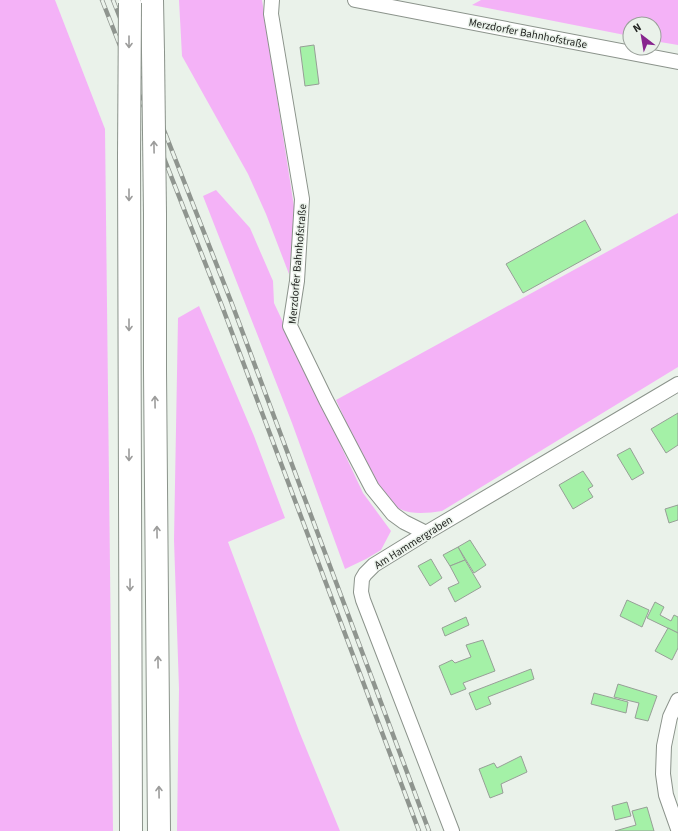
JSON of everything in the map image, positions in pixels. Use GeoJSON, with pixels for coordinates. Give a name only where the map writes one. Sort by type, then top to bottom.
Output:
{"type":"FeatureCollection","features":[{"type":"Feature","properties":{"kind":"main road"},"geometry":{"type":"LineString","coordinates":[[152,0],[159,831]]}},
{"type":"Feature","properties":{"kind":"main road"},"geometry":{"type":"LineString","coordinates":[[130,1],[128,156],[131,831]]}},
{"type":"Feature","properties":{"kind":"street","name":"Merzdorfer Bahnhofstraße"},"geometry":{"type":"LineString","coordinates":[[272,0],[271,14],[302,199],[297,281],[290,326],[326,400],[372,488],[393,514],[404,522],[426,533]]}},
{"type":"Feature","properties":{"kind":"street","name":"Merzdorfer Bahnhofstraße"},"geometry":{"type":"LineString","coordinates":[[355,0],[678,62]]}},
{"type":"Feature","properties":{"kind":"street","name":"Am Hammergraben"},"geometry":{"type":"LineString","coordinates":[[452,831],[361,592],[362,579],[374,565],[678,384]]}},
{"type":"Feature","properties":{"kind":"street"},"geometry":{"type":"LineString","coordinates":[[678,700],[670,717],[666,739],[664,774],[666,795],[678,829]]}},
{"type":"Feature","properties":{"kind":"shaded area"},"geometry":{"type":"Polygon","coordinates":[[[0,0],[55,0],[105,129],[113,831],[0,831],[0,0]]]}},
{"type":"Feature","properties":{"kind":"shaded area"},"geometry":{"type":"Polygon","coordinates":[[[179,0],[262,0],[295,213],[289,274],[266,214],[248,174],[182,56],[179,0]]]}},
{"type":"Feature","properties":{"kind":"shaded area"},"geometry":{"type":"Polygon","coordinates":[[[481,0],[678,0],[678,45],[662,42],[662,16],[622,16],[622,34],[472,5],[481,0]]]}},
{"type":"Feature","properties":{"kind":"shaded area"},"geometry":{"type":"Polygon","coordinates":[[[216,190],[250,228],[273,281],[274,303],[363,493],[391,531],[381,550],[345,569],[292,423],[203,196],[216,190]]]}},
{"type":"Feature","properties":{"kind":"shaded area"},"geometry":{"type":"Polygon","coordinates":[[[678,213],[678,367],[442,511],[415,513],[405,511],[394,505],[379,488],[355,443],[336,400],[678,213]]]}},
{"type":"Feature","properties":{"kind":"shaded area"},"geometry":{"type":"Polygon","coordinates":[[[199,306],[254,436],[285,518],[228,542],[299,731],[340,831],[177,831],[179,689],[174,540],[178,318],[199,306]]]}},
{"type":"Feature","properties":{"kind":"building"},"geometry":{"type":"Polygon","coordinates":[[[314,45],[319,84],[305,86],[300,47],[314,45]]]}},
{"type":"Feature","properties":{"kind":"building"},"geometry":{"type":"Polygon","coordinates":[[[585,220],[601,250],[523,293],[506,264],[585,220]]]}},
{"type":"Feature","properties":{"kind":"building"},"geometry":{"type":"Polygon","coordinates":[[[678,413],[678,445],[666,453],[651,429],[678,413]]]}},
{"type":"Feature","properties":{"kind":"building"},"geometry":{"type":"Polygon","coordinates":[[[630,448],[644,473],[632,480],[617,455],[630,448]]]}},
{"type":"Feature","properties":{"kind":"building"},"geometry":{"type":"Polygon","coordinates":[[[583,471],[593,486],[588,489],[593,497],[573,509],[559,485],[583,471]]]}},
{"type":"Feature","properties":{"kind":"building"},"geometry":{"type":"Polygon","coordinates":[[[678,505],[678,520],[669,523],[665,509],[678,505]]]}},
{"type":"Feature","properties":{"kind":"building"},"geometry":{"type":"Polygon","coordinates":[[[470,540],[486,565],[474,573],[458,547],[470,540]]]}},
{"type":"Feature","properties":{"kind":"building"},"geometry":{"type":"Polygon","coordinates":[[[458,547],[465,560],[450,566],[443,555],[458,547]]]}},
{"type":"Feature","properties":{"kind":"building"},"geometry":{"type":"Polygon","coordinates":[[[431,559],[442,578],[430,586],[418,566],[431,559]]]}},
{"type":"Feature","properties":{"kind":"building"},"geometry":{"type":"Polygon","coordinates":[[[465,560],[481,587],[455,602],[448,588],[459,583],[450,566],[465,560]]]}},
{"type":"Feature","properties":{"kind":"building"},"geometry":{"type":"Polygon","coordinates":[[[627,600],[649,610],[642,627],[620,616],[627,600]]]}},
{"type":"Feature","properties":{"kind":"building"},"geometry":{"type":"Polygon","coordinates":[[[655,602],[664,607],[660,615],[671,621],[674,615],[678,617],[678,633],[647,618],[655,602]]]}},
{"type":"Feature","properties":{"kind":"building"},"geometry":{"type":"Polygon","coordinates":[[[466,617],[469,625],[445,636],[442,628],[466,617]]]}},
{"type":"Feature","properties":{"kind":"building"},"geometry":{"type":"Polygon","coordinates":[[[668,628],[678,633],[678,648],[672,660],[655,651],[668,628]]]}},
{"type":"Feature","properties":{"kind":"building"},"geometry":{"type":"Polygon","coordinates":[[[483,640],[495,671],[463,683],[466,689],[451,695],[439,666],[452,660],[455,663],[471,657],[466,645],[483,640]]]}},
{"type":"Feature","properties":{"kind":"building"},"geometry":{"type":"Polygon","coordinates":[[[531,669],[534,679],[488,697],[491,704],[476,710],[469,693],[531,669]]]}},
{"type":"Feature","properties":{"kind":"building"},"geometry":{"type":"Polygon","coordinates":[[[618,684],[657,696],[648,721],[635,718],[639,703],[614,697],[618,684]]]}},
{"type":"Feature","properties":{"kind":"building"},"geometry":{"type":"Polygon","coordinates":[[[594,693],[628,702],[626,713],[591,704],[594,693]]]}},
{"type":"Feature","properties":{"kind":"building"},"geometry":{"type":"Polygon","coordinates":[[[521,756],[527,772],[501,784],[503,793],[490,798],[479,769],[494,763],[497,768],[521,756]]]}},
{"type":"Feature","properties":{"kind":"building"},"geometry":{"type":"Polygon","coordinates":[[[627,802],[631,816],[615,820],[612,806],[627,802]]]}},
{"type":"Feature","properties":{"kind":"building"},"geometry":{"type":"Polygon","coordinates":[[[647,807],[654,831],[615,831],[636,825],[632,811],[647,807]]]}},
{"type":"Feature","properties":{"kind":"railway"},"geometry":{"type":"LineString","coordinates":[[102,0],[222,306],[419,831]]}},
{"type":"Feature","properties":{"kind":"railway"},"geometry":{"type":"LineString","coordinates":[[113,0],[232,304],[429,831]]}}]}
